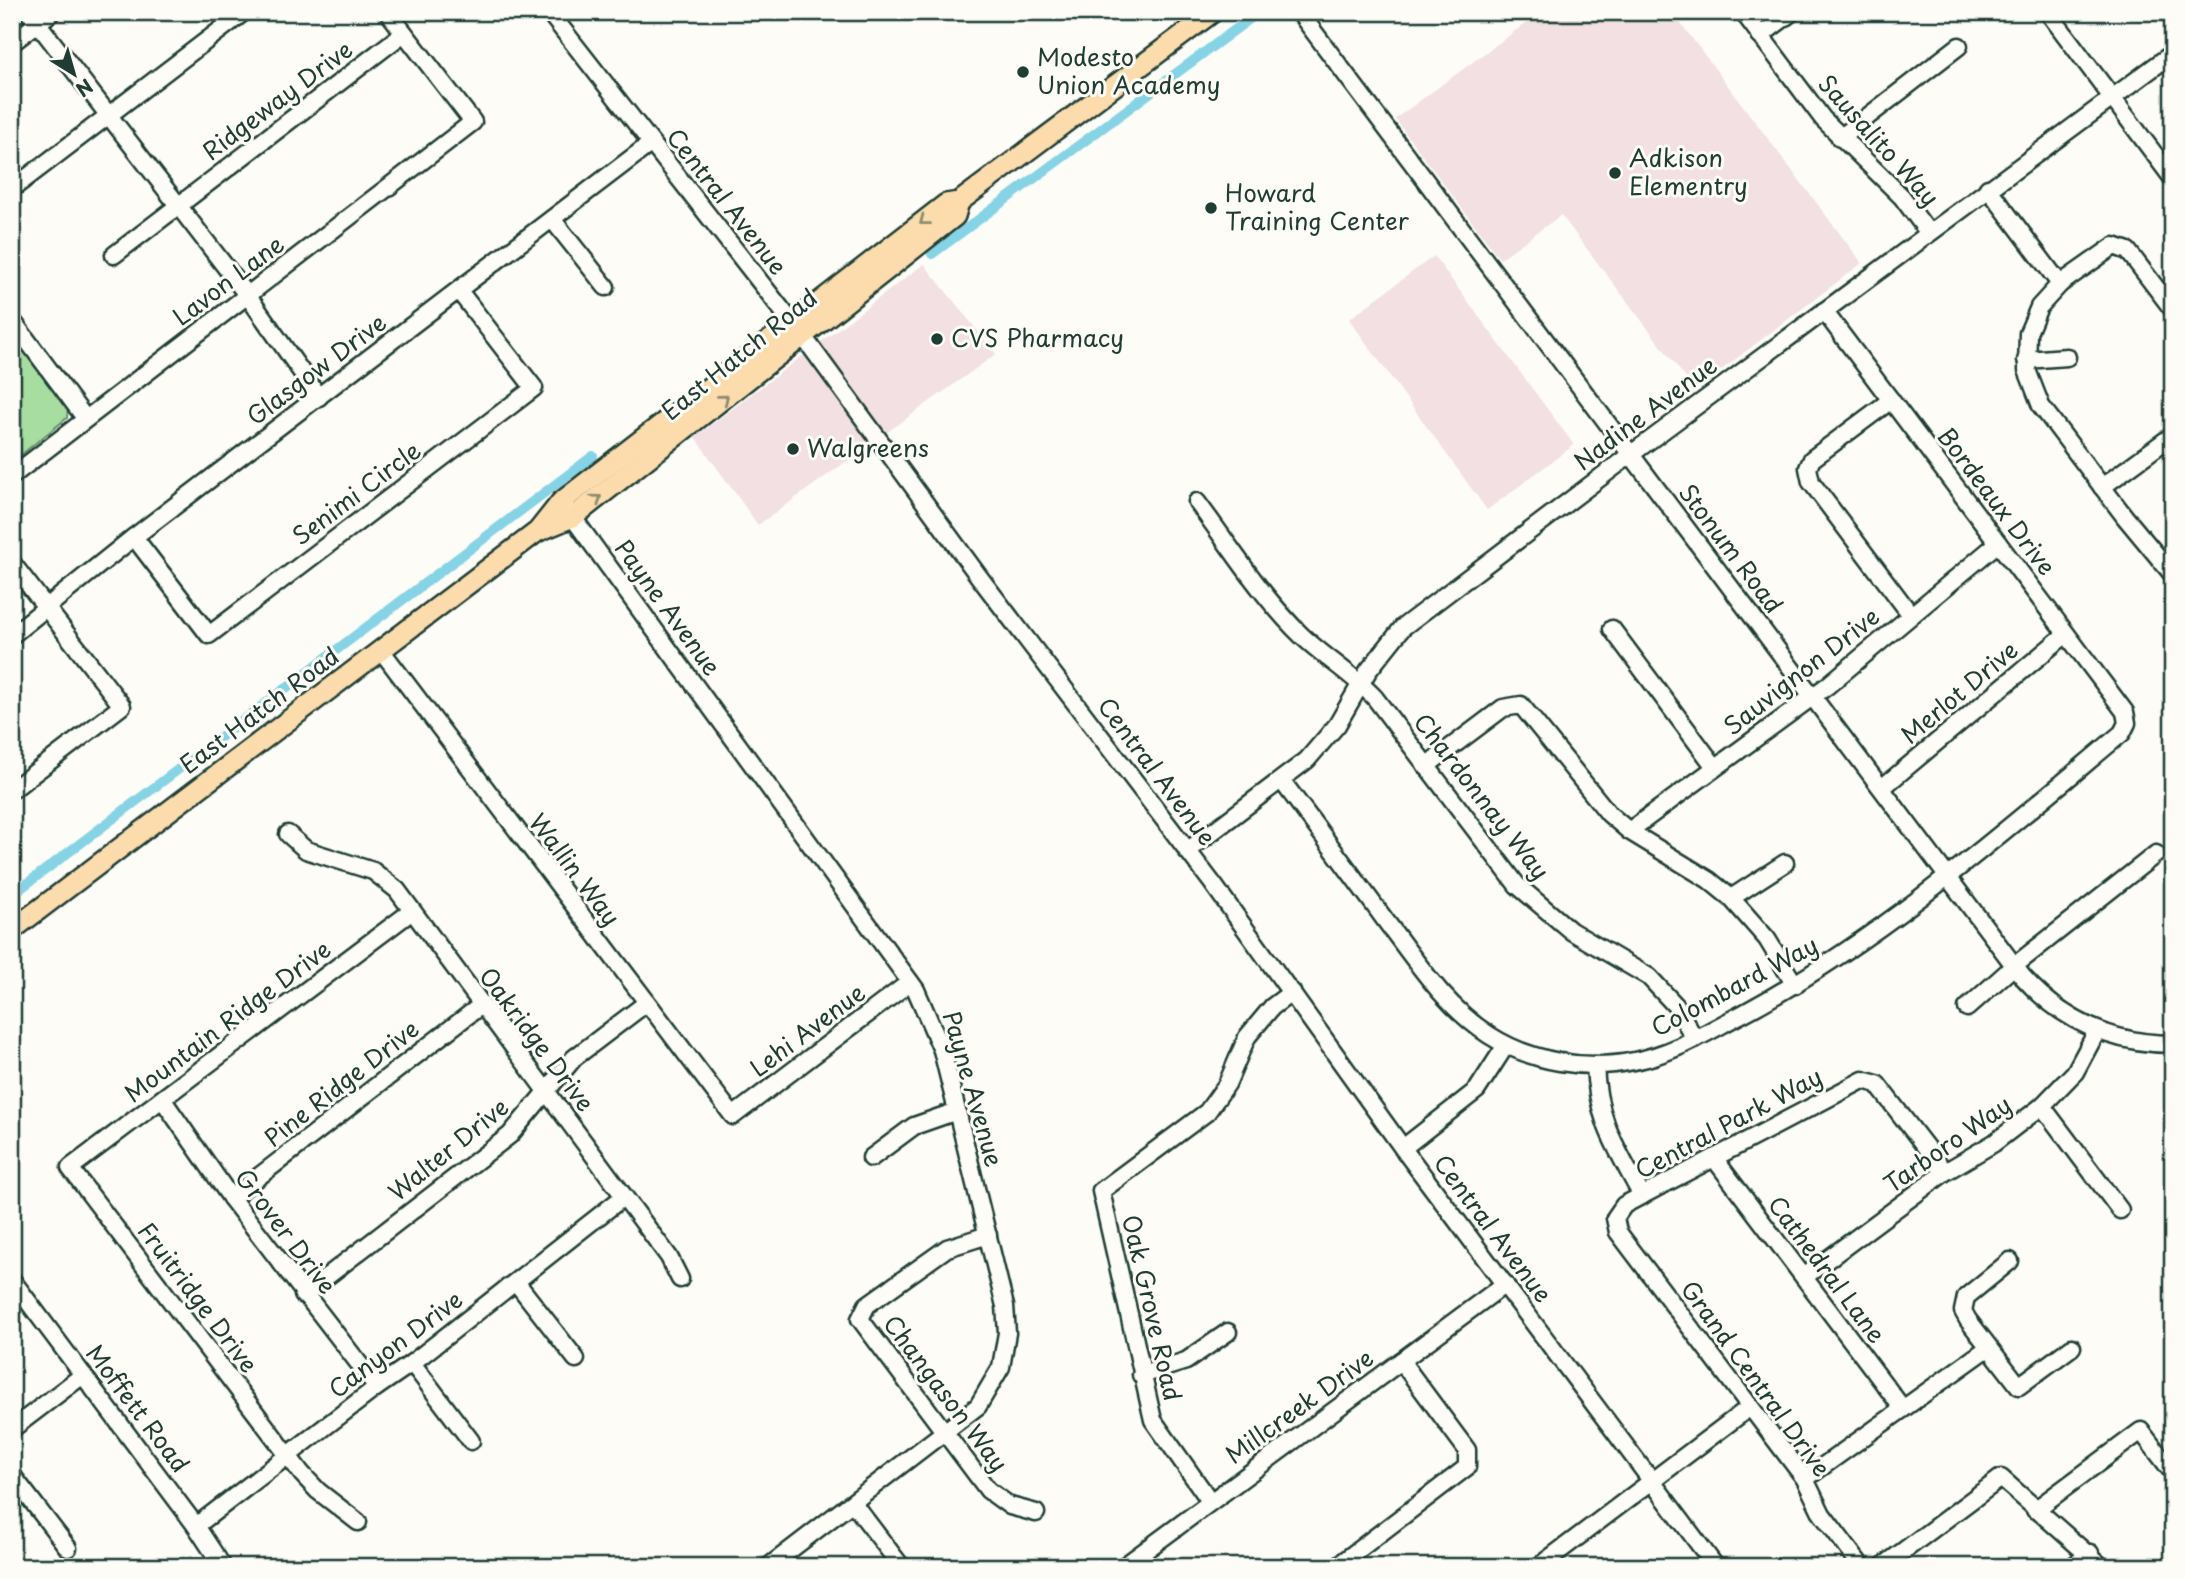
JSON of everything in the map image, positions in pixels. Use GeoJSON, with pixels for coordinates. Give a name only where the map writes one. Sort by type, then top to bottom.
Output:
{"type":"FeatureCollection","features":[{"type":"Feature","properties":{"kind":"main road","name":"East Hatch Road"},"geometry":{"type":"LineString","coordinates":[[12,930],[567,509],[797,330],[955,216],[959,202],[1213,12]]}},
{"type":"Feature","properties":{"kind":"street"},"geometry":{"type":"LineString","coordinates":[[12,43],[34,18],[52,12]]}},
{"type":"Feature","properties":{"kind":"street"},"geometry":{"type":"LineString","coordinates":[[12,189],[244,12]]}},
{"type":"Feature","properties":{"kind":"street"},"geometry":{"type":"LineString","coordinates":[[388,12],[404,33]]}},
{"type":"Feature","properties":{"kind":"street","name":"Central Avenue"},"geometry":{"type":"LineString","coordinates":[[549,12],[797,330],[980,578],[1188,852],[1403,1148],[1716,1567]]}},
{"type":"Feature","properties":{"kind":"street","name":"Stonum Road"},"geometry":{"type":"LineString","coordinates":[[1298,12],[2014,966],[2047,1002],[2097,1031],[2136,1042],[2173,1044]]}},
{"type":"Feature","properties":{"kind":"street","name":"Sausalito Way"},"geometry":{"type":"LineString","coordinates":[[1743,12],[1840,138],[1902,197],[1928,232]]}},
{"type":"Feature","properties":{"kind":"street"},"geometry":{"type":"LineString","coordinates":[[1760,36],[1792,12]]}},
{"type":"Feature","properties":{"kind":"street"},"geometry":{"type":"LineString","coordinates":[[2048,12],[2173,179]]}},
{"type":"Feature","properties":{"kind":"street"},"geometry":{"type":"LineString","coordinates":[[34,18],[179,205],[319,397]]}},
{"type":"Feature","properties":{"kind":"street","name":"Lavon Lane"},"geometry":{"type":"LineString","coordinates":[[12,476],[473,122],[404,33]]}},
{"type":"Feature","properties":{"kind":"street","name":"Ridgeway Drive"},"geometry":{"type":"LineString","coordinates":[[114,255],[404,33]]}},
{"type":"Feature","properties":{"kind":"street"},"geometry":{"type":"LineString","coordinates":[[1840,138],[1959,47]]}},
{"type":"Feature","properties":{"kind":"street","name":"Nadine Avenue"},"geometry":{"type":"LineString","coordinates":[[1188,852],[1282,781],[1323,743],[1381,653],[1403,627],[1928,232],[2173,53]]}},
{"type":"Feature","properties":{"kind":"street","name":"Glasgow Drive"},"geometry":{"type":"LineString","coordinates":[[12,635],[134,537],[650,144]]}},
{"type":"Feature","properties":{"kind":"street"},"geometry":{"type":"LineString","coordinates":[[1988,188],[2060,284]]}},
{"type":"Feature","properties":{"kind":"street"},"geometry":{"type":"LineString","coordinates":[[552,219],[606,288]]}},
{"type":"Feature","properties":{"kind":"street"},"geometry":{"type":"LineString","coordinates":[[2173,310],[2128,251],[2119,247],[2108,248],[2060,284],[2043,301],[2032,321],[2025,359],[2030,382],[2041,405],[2102,487],[2173,575]]}},
{"type":"Feature","properties":{"kind":"street","name":"Senimi Circle"},"geometry":{"type":"LineString","coordinates":[[134,537],[209,635],[534,388],[459,291]]}},
{"type":"Feature","properties":{"kind":"street","name":"Bordeaux Drive"},"geometry":{"type":"LineString","coordinates":[[1824,311],[2125,712],[2127,723]]}},
{"type":"Feature","properties":{"kind":"street"},"geometry":{"type":"LineString","coordinates":[[12,320],[85,418]]}},
{"type":"Feature","properties":{"kind":"street"},"geometry":{"type":"LineString","coordinates":[[2025,359],[2067,357]]}},
{"type":"Feature","properties":{"kind":"street"},"geometry":{"type":"LineString","coordinates":[[1891,400],[1812,458],[1808,468],[1811,482],[1911,615]]}},
{"type":"Feature","properties":{"kind":"street"},"geometry":{"type":"LineString","coordinates":[[2102,487],[2173,435]]}},
{"type":"Feature","properties":{"kind":"street","name":"Chardonnay Way"},"geometry":{"type":"LineString","coordinates":[[1197,502],[1286,619],[1319,651],[1362,684],[1496,859],[1529,896],[1571,931],[1648,977],[1676,1006],[1695,1039]]}},
{"type":"Feature","properties":{"kind":"street","name":"Payne Avenue"},"geometry":{"type":"LineString","coordinates":[[567,509],[910,982],[938,1036],[1005,1306],[1005,1351],[986,1395],[948,1432],[768,1567]]}},
{"type":"Feature","properties":{"kind":"street","name":"Sauvignon Drive"},"geometry":{"type":"LineString","coordinates":[[1629,831],[1812,695],[1828,686],[1998,543]]}},
{"type":"Feature","properties":{"kind":"street"},"geometry":{"type":"LineString","coordinates":[[12,563],[122,706],[12,790]]}},
{"type":"Feature","properties":{"kind":"street"},"geometry":{"type":"LineString","coordinates":[[1612,629],[1715,767]]}},
{"type":"Feature","properties":{"kind":"street","name":"Merlot Drive"},"geometry":{"type":"LineString","coordinates":[[1882,787],[2066,634]]}},
{"type":"Feature","properties":{"kind":"street","name":"Wallin Way"},"geometry":{"type":"LineString","coordinates":[[381,650],[645,1004],[733,1116]]}},
{"type":"Feature","properties":{"kind":"street"},"geometry":{"type":"LineString","coordinates":[[1426,766],[1503,708],[1521,705],[1595,799],[1629,831],[1689,866],[1731,898],[1767,939],[1795,985]]}},
{"type":"Feature","properties":{"kind":"street","name":"Colombard Way"},"geometry":{"type":"LineString","coordinates":[[1282,781],[1449,1002],[1467,1019],[1506,1045],[1548,1060],[1595,1065],[1646,1058],[1695,1039],[1795,985],[1949,877],[2122,733],[2127,723]]}},
{"type":"Feature","properties":{"kind":"street","name":"Oakridge Drive"},"geometry":{"type":"LineString","coordinates":[[288,834],[306,850],[373,871],[397,890],[480,1006],[547,1090],[622,1198],[669,1257],[680,1279]]}},
{"type":"Feature","properties":{"kind":"street"},"geometry":{"type":"LineString","coordinates":[[1967,1008],[2014,966],[2156,854]]}},
{"type":"Feature","properties":{"kind":"street"},"geometry":{"type":"LineString","coordinates":[[1731,898],[1785,863]]}},
{"type":"Feature","properties":{"kind":"street","name":"Mountain Ridge Drive"},"geometry":{"type":"LineString","coordinates":[[70,1168],[412,911]]}},
{"type":"Feature","properties":{"kind":"street","name":"Lehi Avenue"},"geometry":{"type":"LineString","coordinates":[[733,1116],[910,982]]}},
{"type":"Feature","properties":{"kind":"street","name":"Oak Grove Road"},"geometry":{"type":"LineString","coordinates":[[1210,1501],[1159,1432],[1141,1375],[1101,1191],[1207,1112],[1227,1084],[1247,1037],[1272,1007],[1292,992]]}},
{"type":"Feature","properties":{"kind":"street","name":"Walter Drive"},"geometry":{"type":"LineString","coordinates":[[303,1295],[510,1135],[574,1058],[645,1004]]}},
{"type":"Feature","properties":{"kind":"street","name":"Pine Ridge Drive"},"geometry":{"type":"LineString","coordinates":[[231,1198],[480,1006]]}},
{"type":"Feature","properties":{"kind":"street","name":"Tarboro Way"},"geometry":{"type":"LineString","coordinates":[[1804,1277],[1945,1172],[1994,1143],[2042,1106],[2075,1072],[2097,1031]]}},
{"type":"Feature","properties":{"kind":"street"},"geometry":{"type":"LineString","coordinates":[[1403,1148],[1477,1090],[1506,1045]]}},
{"type":"Feature","properties":{"kind":"street"},"geometry":{"type":"LineString","coordinates":[[1595,1065],[1598,1100],[1605,1129],[1642,1196]]}},
{"type":"Feature","properties":{"kind":"street","name":"Central Park Way"},"geometry":{"type":"LineString","coordinates":[[1615,1218],[1624,1205],[1857,1082],[1870,1080],[1877,1084],[1945,1172]]}},
{"type":"Feature","properties":{"kind":"street","name":"Grover Drive"},"geometry":{"type":"LineString","coordinates":[[163,1100],[303,1295],[377,1387]]}},
{"type":"Feature","properties":{"kind":"street"},"geometry":{"type":"LineString","coordinates":[[2042,1106],[2120,1210]]}},
{"type":"Feature","properties":{"kind":"street"},"geometry":{"type":"LineString","coordinates":[[871,1158],[921,1122],[957,1111]]}},
{"type":"Feature","properties":{"kind":"street","name":"Cathedral Lane"},"geometry":{"type":"LineString","coordinates":[[1714,1158],[1903,1409]]}},
{"type":"Feature","properties":{"kind":"street","name":"Fruitridge Drive"},"geometry":{"type":"LineString","coordinates":[[70,1168],[318,1492],[358,1522]]}},
{"type":"Feature","properties":{"kind":"street","name":"Canyon Drive"},"geometry":{"type":"LineString","coordinates":[[196,1526],[412,1363],[622,1198]]}},
{"type":"Feature","properties":{"kind":"street","name":"Grand Central Drive"},"geometry":{"type":"LineString","coordinates":[[1615,1218],[1618,1232],[1805,1479],[1822,1514],[1862,1567]]}},
{"type":"Feature","properties":{"kind":"street","name":"Changason Way"},"geometry":{"type":"LineString","coordinates":[[988,1235],[947,1248],[867,1305],[860,1315],[866,1329],[948,1432],[988,1490],[1010,1506],[1036,1513]]}},
{"type":"Feature","properties":{"kind":"street"},"geometry":{"type":"LineString","coordinates":[[2010,1261],[1966,1297],[1962,1306],[1988,1348],[2019,1386],[2072,1347]]}},
{"type":"Feature","properties":{"kind":"street","name":"Moffett Road"},"geometry":{"type":"LineString","coordinates":[[12,1280],[196,1526],[223,1567]]}},
{"type":"Feature","properties":{"kind":"street"},"geometry":{"type":"LineString","coordinates":[[516,1282],[576,1359]]}},
{"type":"Feature","properties":{"kind":"street","name":"Millcreek Drive"},"geometry":{"type":"LineString","coordinates":[[1123,1567],[1504,1284]]}},
{"type":"Feature","properties":{"kind":"street"},"geometry":{"type":"LineString","coordinates":[[1141,1375],[1186,1361],[1228,1332]]}},
{"type":"Feature","properties":{"kind":"street"},"geometry":{"type":"LineString","coordinates":[[1805,1479],[1988,1348]]}},
{"type":"Feature","properties":{"kind":"street"},"geometry":{"type":"LineString","coordinates":[[1336,1567],[1463,1472],[1469,1461],[1467,1450],[1401,1361]]}},
{"type":"Feature","properties":{"kind":"street"},"geometry":{"type":"LineString","coordinates":[[412,1363],[471,1441]]}},
{"type":"Feature","properties":{"kind":"street"},"geometry":{"type":"LineString","coordinates":[[12,1429],[83,1375]]}},
{"type":"Feature","properties":{"kind":"street"},"geometry":{"type":"LineString","coordinates":[[1538,1567],[1750,1407]]}},
{"type":"Feature","properties":{"kind":"street"},"geometry":{"type":"LineString","coordinates":[[2035,1510],[2141,1430],[2173,1473]]}},
{"type":"Feature","properties":{"kind":"street"},"geometry":{"type":"LineString","coordinates":[[12,1475],[68,1548]]}},
{"type":"Feature","properties":{"kind":"street"},"geometry":{"type":"LineString","coordinates":[[1882,1567],[2001,1478],[2035,1510],[2090,1553],[2102,1567]]}},
{"type":"Feature","properties":{"kind":"street"},"geometry":{"type":"LineString","coordinates":[[853,1503],[901,1566]]}},
{"type":"Feature","properties":{"kind":"street"},"geometry":{"type":"LineString","coordinates":[[2072,1567],[2090,1553]]}},
{"type":"Feature","properties":{"kind":"shaded area","name":"Adkison Elementry"},"geometry":{"type":"Polygon","coordinates":[[[1541,12],[1672,12],[1862,263],[1695,390],[1561,215],[1500,259],[1395,119],[1541,12]]]}},
{"type":"Feature","properties":{"kind":"shaded area"},"geometry":{"type":"Polygon","coordinates":[[[1434,256],[1574,445],[1487,510],[1349,319],[1434,256]]]}},
{"type":"Feature","properties":{"kind":"shaded area"},"geometry":{"type":"Polygon","coordinates":[[[924,264],[996,354],[758,525],[695,437],[924,264]]]}},
{"type":"Feature","properties":{"kind":"green space"},"geometry":{"type":"Polygon","coordinates":[[[12,333],[68,407],[67,418],[12,462],[12,333]]]}},
{"type":"Feature","properties":{"kind":"waterway"},"geometry":{"type":"LineString","coordinates":[[932,254],[1259,12]]}},
{"type":"Feature","properties":{"kind":"waterway"},"geometry":{"type":"LineString","coordinates":[[12,895],[593,456]]}},
{"type":"Feature","properties":{"kind":"place","name":"Modesto Union Academy"},"geometry":{"type":"Point","coordinates":[1023,72]}},
{"type":"Feature","properties":{"kind":"place","name":"Adkison Elementry"},"geometry":{"type":"Point","coordinates":[1615,173]}},
{"type":"Feature","properties":{"kind":"place","name":"Howard Training Center"},"geometry":{"type":"Point","coordinates":[1211,208]}},
{"type":"Feature","properties":{"kind":"place","name":"CVS Pharmacy"},"geometry":{"type":"Point","coordinates":[937,339]}},
{"type":"Feature","properties":{"kind":"place","name":"Walgreens"},"geometry":{"type":"Point","coordinates":[793,449]}}]}
